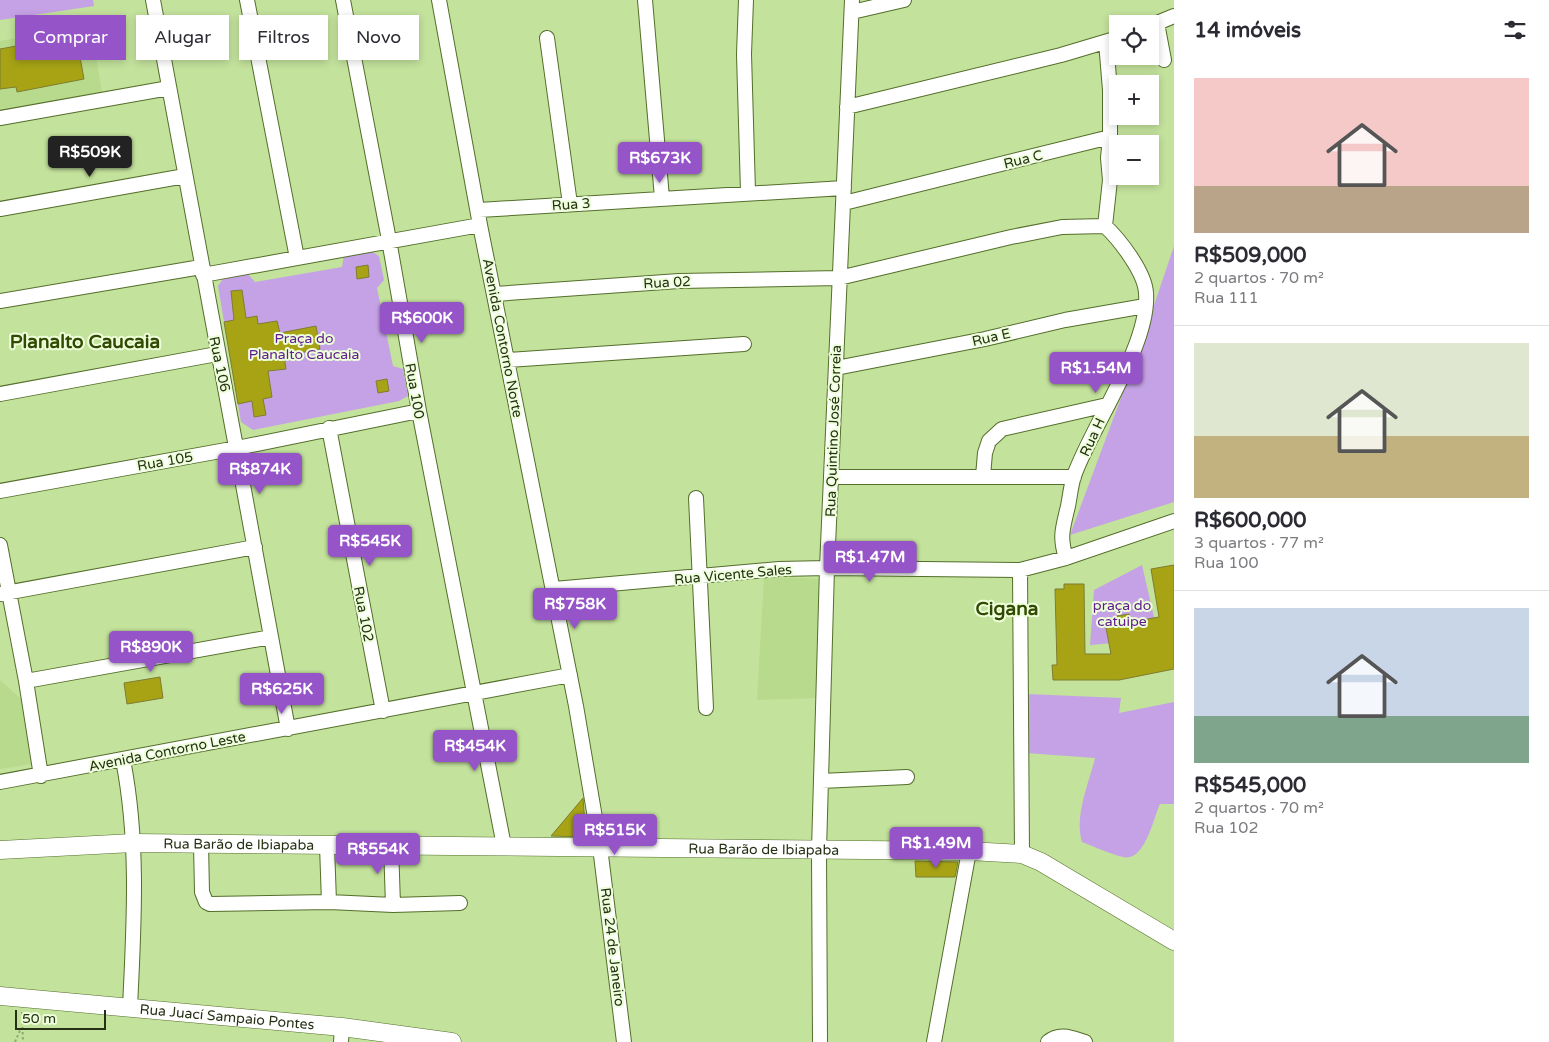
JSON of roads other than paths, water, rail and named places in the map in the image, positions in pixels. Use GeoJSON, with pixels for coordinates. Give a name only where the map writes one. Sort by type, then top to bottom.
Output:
{"type":"FeatureCollection","features":[{"type":"Feature","properties":{"kind":"main road","name":"Rua Barão de Ibiapaba"},"geometry":{"type":"LineString","coordinates":[[0,850],[133,843],[969,851],[1022,854],[1041,862],[1174,941]]}},
{"type":"Feature","properties":{"kind":"main road","name":"Rua Juací Sampaio Pontes"},"geometry":{"type":"LineString","coordinates":[[0,996],[130,1007],[341,1035],[452,1042]]}},
{"type":"Feature","properties":{"kind":"street","name":"Rua 106"},"geometry":{"type":"LineString","coordinates":[[153,0],[288,729]]}},
{"type":"Feature","properties":{"kind":"street"},"geometry":{"type":"LineString","coordinates":[[247,0],[297,258]]}},
{"type":"Feature","properties":{"kind":"street","name":"Rua 100"},"geometry":{"type":"LineString","coordinates":[[343,0],[389,240],[418,411],[504,846]]}},
{"type":"Feature","properties":{"kind":"street","name":"Avenida Contorno Norte"},"geometry":{"type":"LineString","coordinates":[[439,0],[479,210],[480,225],[570,675]]}},
{"type":"Feature","properties":{"kind":"street"},"geometry":{"type":"LineString","coordinates":[[646,0],[662,198]]}},
{"type":"Feature","properties":{"kind":"street"},"geometry":{"type":"LineString","coordinates":[[746,0],[744,54],[748,192]]}},
{"type":"Feature","properties":{"kind":"street"},"geometry":{"type":"LineString","coordinates":[[852,6],[904,0]]}},
{"type":"Feature","properties":{"kind":"street","name":"Rua Quintino José Correia"},"geometry":{"type":"LineString","coordinates":[[820,1042],[819,850],[826,568],[832,477],[852,6]]}},
{"type":"Feature","properties":{"kind":"street"},"geometry":{"type":"LineString","coordinates":[[1159,22],[1174,16]]}},
{"type":"Feature","properties":{"kind":"street"},"geometry":{"type":"LineString","coordinates":[[547,38],[570,204]]}},
{"type":"Feature","properties":{"kind":"street"},"geometry":{"type":"LineString","coordinates":[[848,107],[1109,41]]}},
{"type":"Feature","properties":{"kind":"street"},"geometry":{"type":"LineString","coordinates":[[1159,42],[1164,60]]}},
{"type":"Feature","properties":{"kind":"street"},"geometry":{"type":"LineString","coordinates":[[1110,135],[1111,65]]}},
{"type":"Feature","properties":{"kind":"street"},"geometry":{"type":"LineString","coordinates":[[0,118],[169,88]]}},
{"type":"Feature","properties":{"kind":"street","name":"Rua C"},"geometry":{"type":"LineString","coordinates":[[844,203],[1109,137]]}},
{"type":"Feature","properties":{"kind":"street"},"geometry":{"type":"LineString","coordinates":[[1109,148],[1109,169]]}},
{"type":"Feature","properties":{"kind":"street"},"geometry":{"type":"LineString","coordinates":[[0,209],[185,176]]}},
{"type":"Feature","properties":{"kind":"street"},"geometry":{"type":"LineString","coordinates":[[1099,225],[1109,184]]}},
{"type":"Feature","properties":{"kind":"street","name":"Rua 3"},"geometry":{"type":"LineString","coordinates":[[479,210],[748,192],[844,188]]}},
{"type":"Feature","properties":{"kind":"street"},"geometry":{"type":"LineString","coordinates":[[0,301],[297,258],[480,225]]}},
{"type":"Feature","properties":{"kind":"street","name":"Rua 02"},"geometry":{"type":"LineString","coordinates":[[495,294],[678,281],[839,278],[1011,237],[1062,227],[1099,225]]}},
{"type":"Feature","properties":{"kind":"street","name":"Rua H"},"geometry":{"type":"LineString","coordinates":[[1066,558],[1061,540],[1074,477],[1139,339],[1145,306],[1146,292],[1142,278],[1118,238],[1099,225]]}},
{"type":"Feature","properties":{"kind":"street","name":"Rua E"},"geometry":{"type":"LineString","coordinates":[[836,368],[985,339],[1074,318],[1145,306]]}},
{"type":"Feature","properties":{"kind":"street"},"geometry":{"type":"LineString","coordinates":[[508,360],[744,344]]}},
{"type":"Feature","properties":{"kind":"street"},"geometry":{"type":"LineString","coordinates":[[0,394],[218,354]]}},
{"type":"Feature","properties":{"kind":"street"},"geometry":{"type":"LineString","coordinates":[[983,476],[985,453],[989,441],[1002,429],[1107,405]]}},
{"type":"Feature","properties":{"kind":"street","name":"Rua 105"},"geometry":{"type":"LineString","coordinates":[[0,491],[237,448],[418,411]]}},
{"type":"Feature","properties":{"kind":"street","name":"Rua 102"},"geometry":{"type":"LineString","coordinates":[[329,428],[383,711]]}},
{"type":"Feature","properties":{"kind":"street"},"geometry":{"type":"LineString","coordinates":[[832,477],[1074,477]]}},
{"type":"Feature","properties":{"kind":"street"},"geometry":{"type":"LineString","coordinates":[[696,498],[706,708]]}},
{"type":"Feature","properties":{"kind":"street","name":"Rua Vicente Sales"},"geometry":{"type":"LineString","coordinates":[[554,589],[751,572],[826,568],[1020,570],[1066,558],[1174,521]]}},
{"type":"Feature","properties":{"kind":"street"},"geometry":{"type":"LineString","coordinates":[[0,545],[5,593],[26,681],[41,776]]}},
{"type":"Feature","properties":{"kind":"street"},"geometry":{"type":"LineString","coordinates":[[5,593],[255,548]]}},
{"type":"Feature","properties":{"kind":"street"},"geometry":{"type":"LineString","coordinates":[[1020,570],[1022,854]]}},
{"type":"Feature","properties":{"kind":"street"},"geometry":{"type":"LineString","coordinates":[[26,681],[271,637]]}},
{"type":"Feature","properties":{"kind":"street","name":"Avenida Contorno Leste"},"geometry":{"type":"LineString","coordinates":[[0,782],[41,776],[570,675]]}},
{"type":"Feature","properties":{"kind":"street","name":"Rua 24 de Janeiro"},"geometry":{"type":"LineString","coordinates":[[570,675],[600,847],[624,1042]]}},
{"type":"Feature","properties":{"kind":"street"},"geometry":{"type":"LineString","coordinates":[[123,760],[131,800],[133,843],[134,918],[130,1007]]}},
{"type":"Feature","properties":{"kind":"street"},"geometry":{"type":"LineString","coordinates":[[821,781],[907,777]]}},
{"type":"Feature","properties":{"kind":"street"},"geometry":{"type":"LineString","coordinates":[[201,844],[202,892],[206,902],[210,904],[329,902],[393,905],[460,904]]}},
{"type":"Feature","properties":{"kind":"street"},"geometry":{"type":"LineString","coordinates":[[391,845],[393,905]]}},
{"type":"Feature","properties":{"kind":"street"},"geometry":{"type":"LineString","coordinates":[[327,846],[329,902]]}},
{"type":"Feature","properties":{"kind":"street"},"geometry":{"type":"LineString","coordinates":[[934,1042],[969,851]]}},
{"type":"Feature","properties":{"kind":"street"},"geometry":{"type":"LineString","coordinates":[[1048,1042],[1059,1036],[1085,1042]]}},
{"type":"Feature","properties":{"kind":"district","name":"Planalto Caucaia"},"geometry":{"type":"Point","coordinates":[85,341]}},
{"type":"Feature","properties":{"kind":"district","name":"Cigana"},"geometry":{"type":"Point","coordinates":[1007,608]}},
{"type":"Feature","properties":{"kind":"park label","name":"Praça do Planalto Caucaia"},"geometry":{"type":"Point","coordinates":[304,346]}},
{"type":"Feature","properties":{"kind":"park label","name":"praça do catuipe"},"geometry":{"type":"Point","coordinates":[1122,614]}}]}
